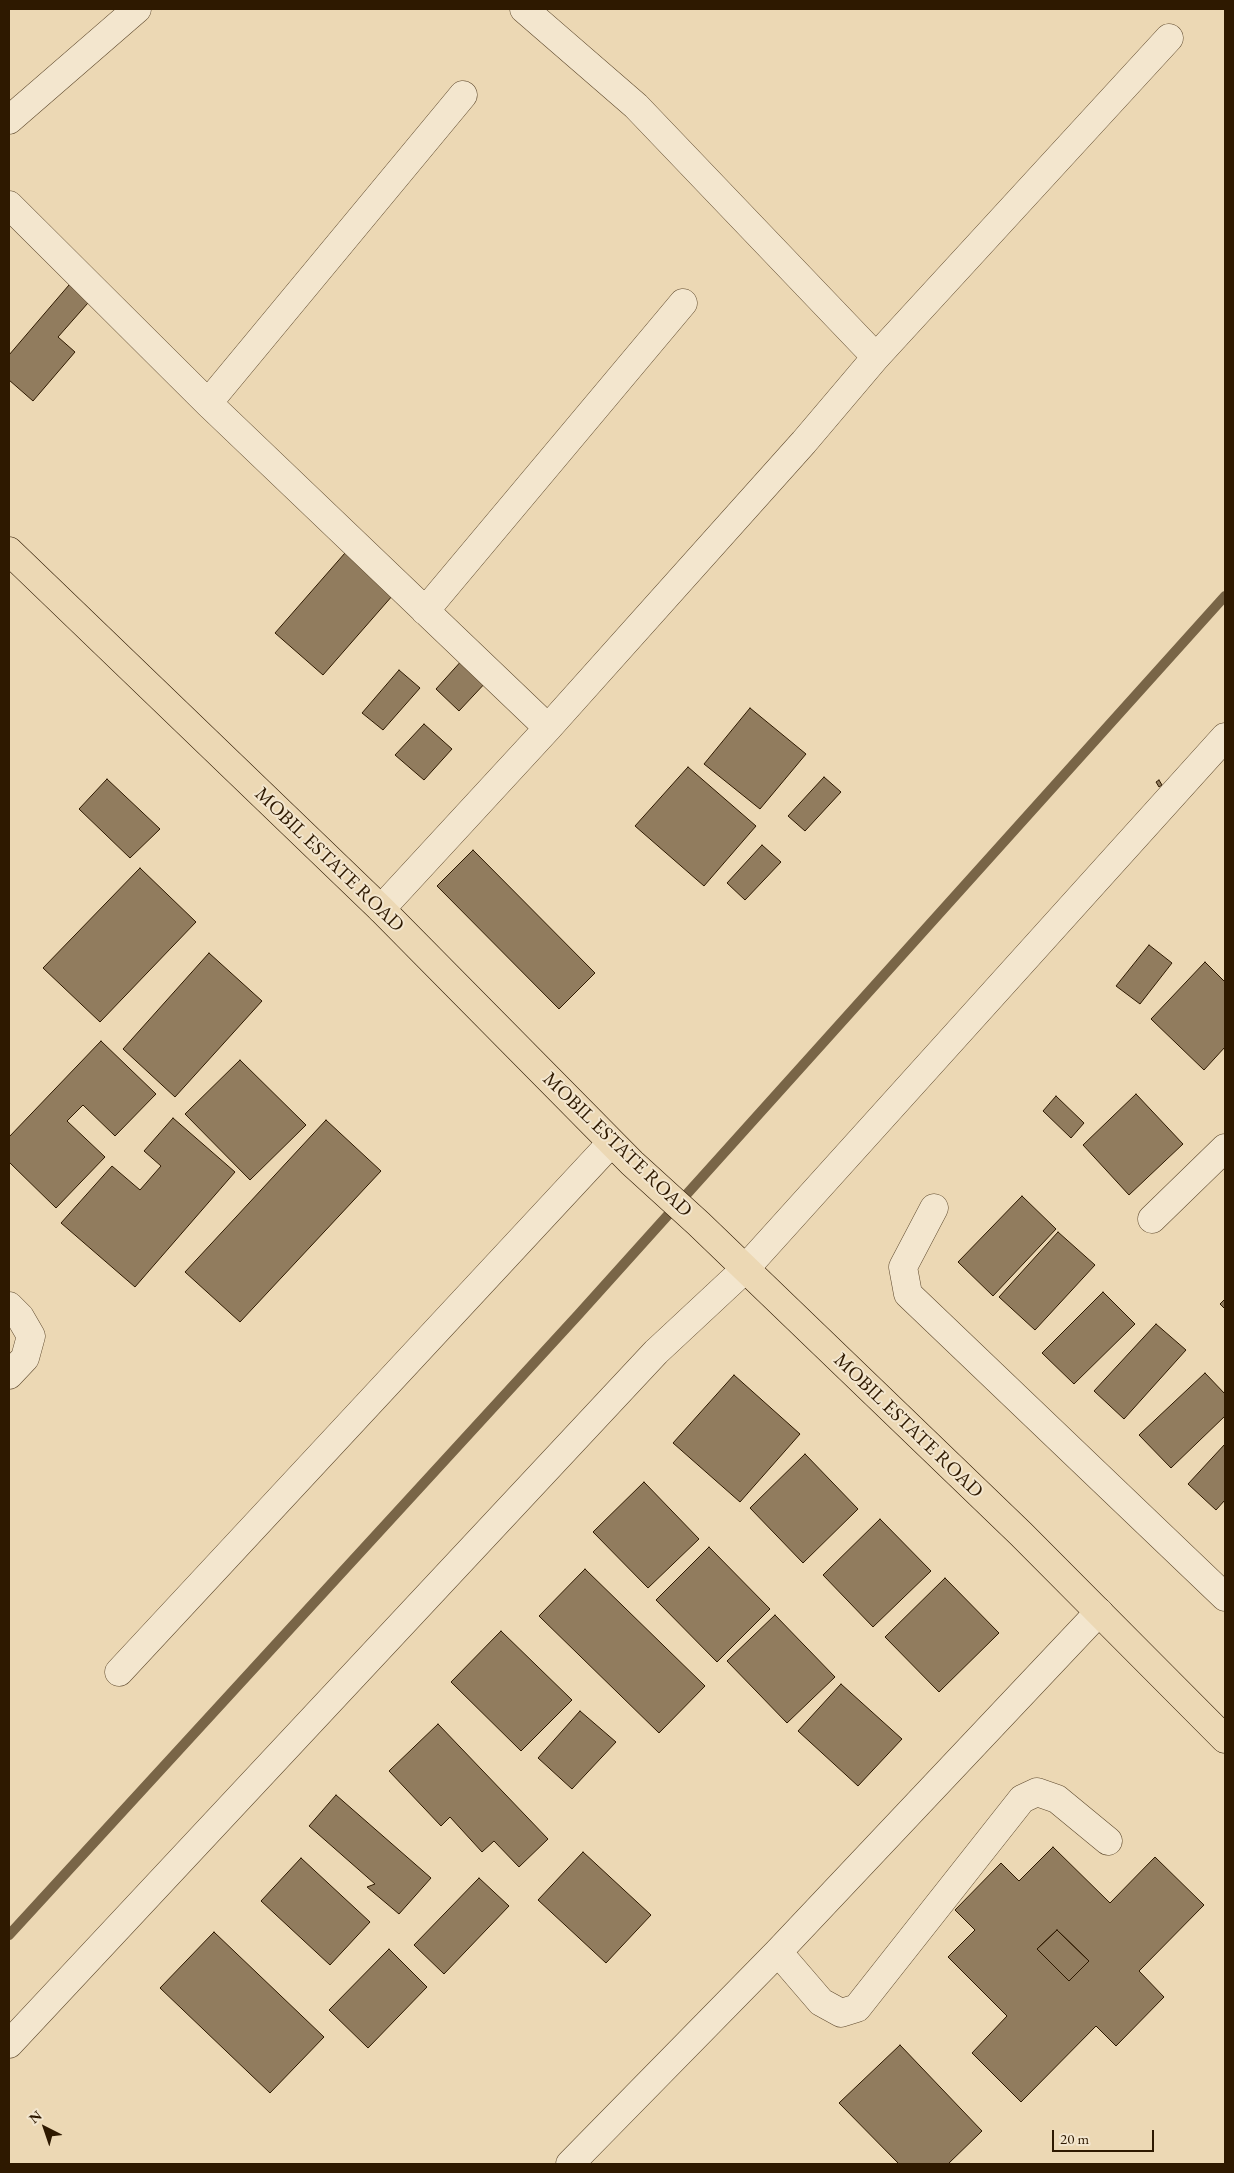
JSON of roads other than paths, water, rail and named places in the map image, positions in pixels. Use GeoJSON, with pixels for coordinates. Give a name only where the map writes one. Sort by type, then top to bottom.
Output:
{"type":"FeatureCollection","features":[{"type":"Feature","properties":{"kind":"main road","name":"MOBIL ESTATE ROAD"},"geometry":{"type":"LineString","coordinates":[[9,551],[381,909],[611,1143],[699,1224],[744,1270],[1021,1534],[1225,1739]]}},
{"type":"Feature","properties":{"kind":"street"},"geometry":{"type":"LineString","coordinates":[[9,120],[137,9]]}},
{"type":"Feature","properties":{"kind":"street"},"geometry":{"type":"LineString","coordinates":[[524,9],[636,106],[876,357]]}},
{"type":"Feature","properties":{"kind":"street"},"geometry":{"type":"LineString","coordinates":[[381,909],[548,728],[804,442],[876,357],[1169,38]]}},
{"type":"Feature","properties":{"kind":"street"},"geometry":{"type":"LineString","coordinates":[[208,403],[463,95]]}},
{"type":"Feature","properties":{"kind":"street"},"geometry":{"type":"LineString","coordinates":[[9,205],[208,403],[548,728]]}},
{"type":"Feature","properties":{"kind":"street"},"geometry":{"type":"LineString","coordinates":[[426,611],[683,303]]}},
{"type":"Feature","properties":{"kind":"street"},"geometry":{"type":"LineString","coordinates":[[9,2044],[656,1352],[744,1270],[1225,738]]}},
{"type":"Feature","properties":{"kind":"street"},"geometry":{"type":"LineString","coordinates":[[119,1672],[611,1143]]}},
{"type":"Feature","properties":{"kind":"street"},"geometry":{"type":"LineString","coordinates":[[1152,1219],[1225,1148]]}},
{"type":"Feature","properties":{"kind":"street"},"geometry":{"type":"LineString","coordinates":[[934,1208],[903,1267],[908,1294],[1225,1597]]}},
{"type":"Feature","properties":{"kind":"street"},"geometry":{"type":"LineString","coordinates":[[9,1306],[20,1317],[31,1336],[25,1358],[9,1375]]}},
{"type":"Feature","properties":{"kind":"street"},"geometry":{"type":"LineString","coordinates":[[570,2164],[778,1952],[1099,1612]]}},
{"type":"Feature","properties":{"kind":"street"},"geometry":{"type":"LineString","coordinates":[[778,1952],[820,2002],[841,2013],[857,2008],[1022,1799],[1037,1792],[1057,1799],[1108,1841]]}},
{"type":"Feature","properties":{"kind":"waterway"},"geometry":{"type":"LineString","coordinates":[[9,1935],[578,1315],[1225,596]]}}]}
